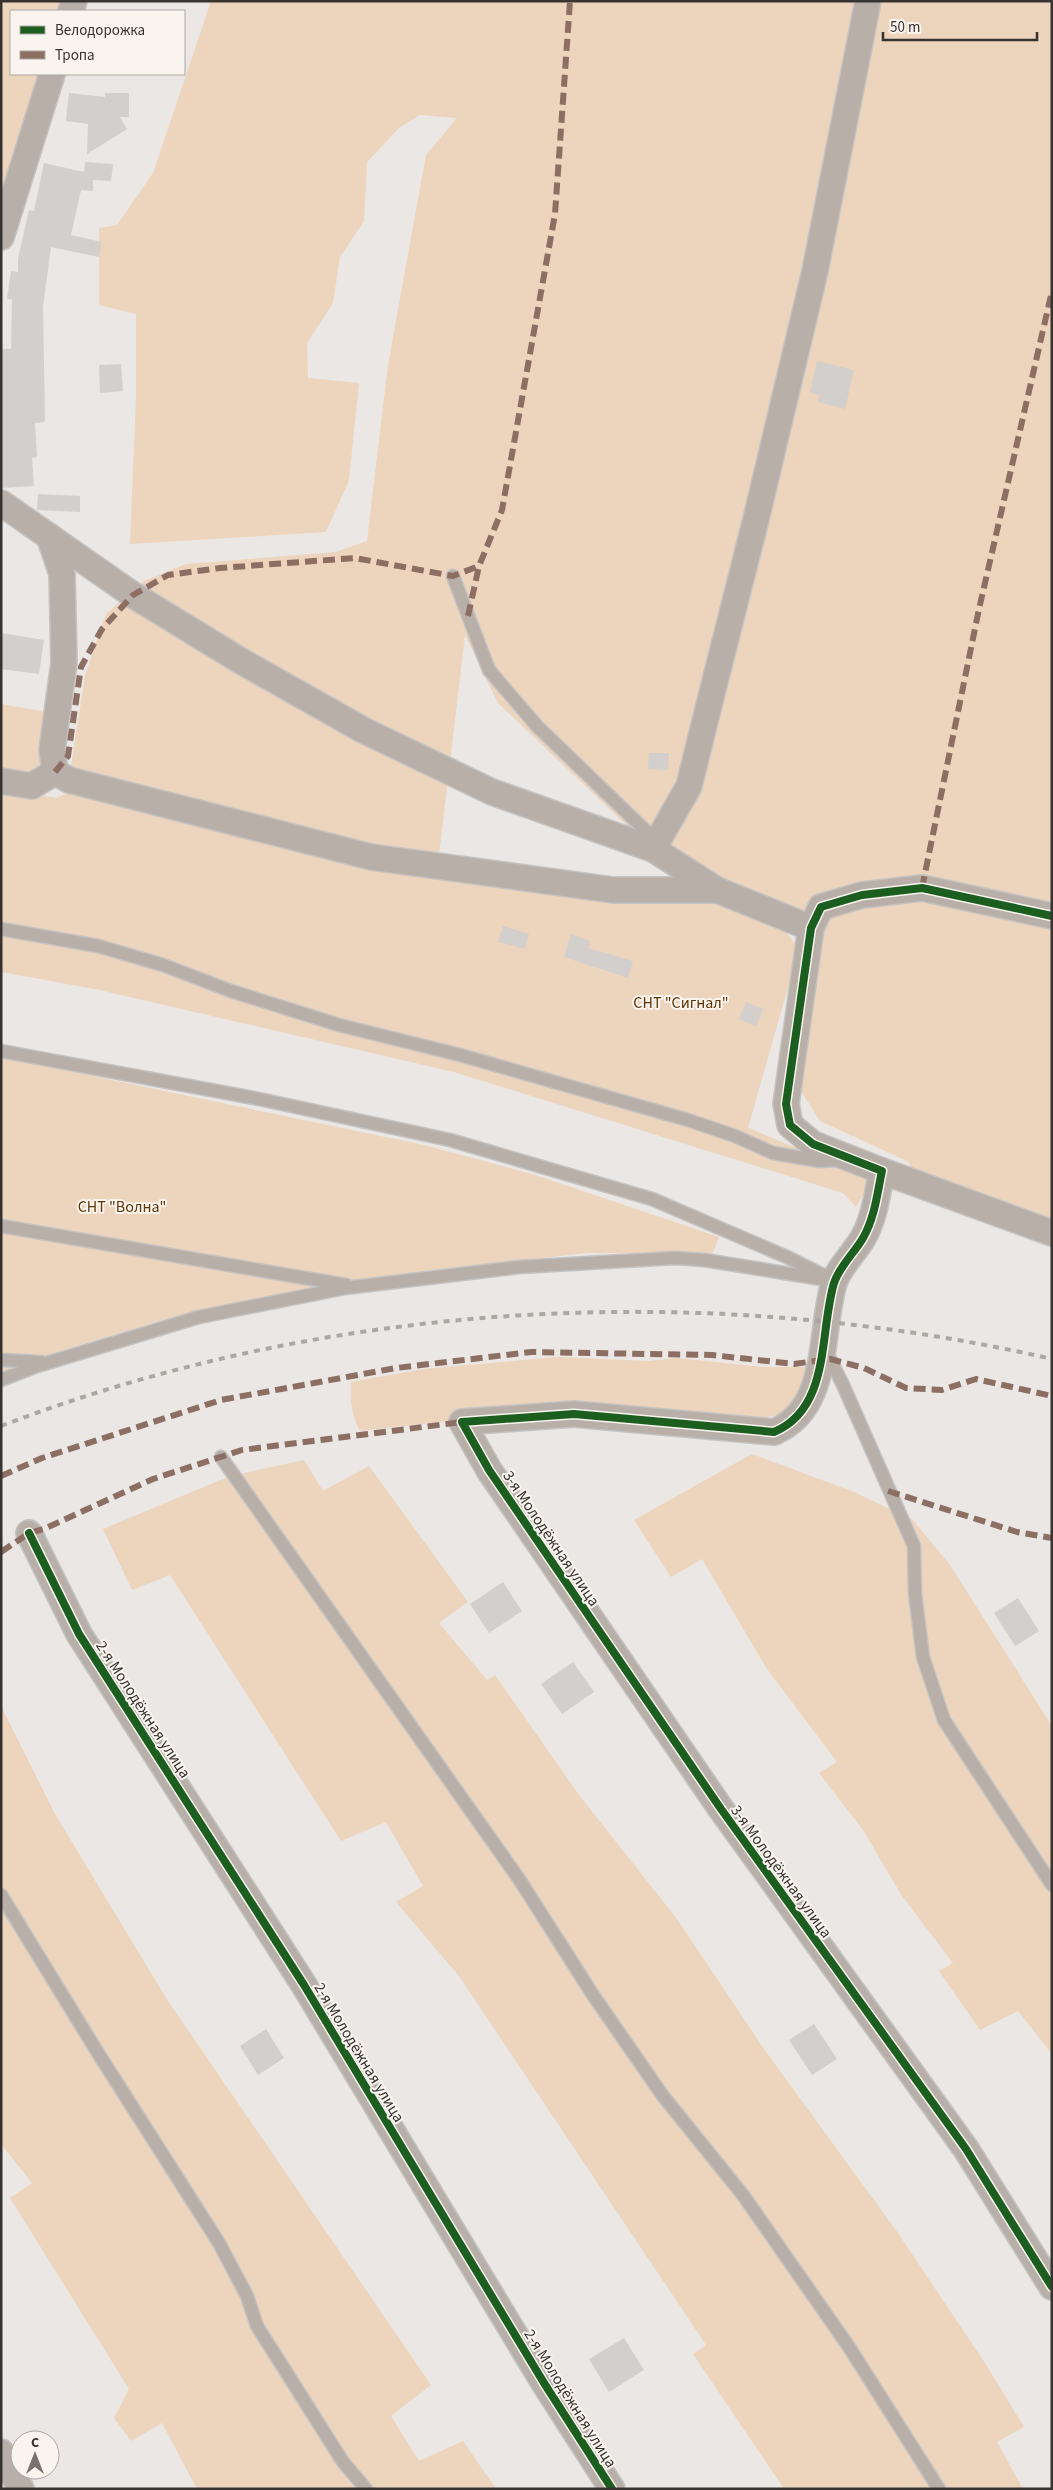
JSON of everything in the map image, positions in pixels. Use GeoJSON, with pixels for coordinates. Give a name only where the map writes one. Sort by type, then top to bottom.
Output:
{"type":"FeatureCollection","features":[{"type":"Feature","properties":{"kind":"street"},"geometry":{"type":"LineString","coordinates":[[653,849],[688,786],[708,713],[815,271],[868,1]]}},
{"type":"Feature","properties":{"kind":"street"},"geometry":{"type":"LineString","coordinates":[[1,237],[52,75]]}},
{"type":"Feature","properties":{"kind":"street"},"geometry":{"type":"LineString","coordinates":[[1,503],[133,595],[240,661],[363,730],[492,792],[653,849],[717,890],[811,928]]}},
{"type":"Feature","properties":{"kind":"street"},"geometry":{"type":"LineString","coordinates":[[49,536],[62,574],[63,584],[64,663],[52,750],[55,772]]}},
{"type":"Feature","properties":{"kind":"street"},"geometry":{"type":"LineString","coordinates":[[55,772],[69,780],[371,857],[613,890],[717,890]]}},
{"type":"Feature","properties":{"kind":"street"},"geometry":{"type":"LineString","coordinates":[[1,781],[32,786],[55,772]]}},
{"type":"Feature","properties":{"kind":"street"},"geometry":{"type":"LineString","coordinates":[[1052,916],[922,888],[862,895],[821,907],[811,928],[786,1104],[790,1125],[813,1144],[1052,1233]]}},
{"type":"Feature","properties":{"kind":"street"},"geometry":{"type":"LineString","coordinates":[[822,1354],[835,1281],[863,1238],[872,1218],[882,1171]]}},
{"type":"Feature","properties":{"kind":"street","name":"3-я Молодёжная улица"},"geometry":{"type":"LineString","coordinates":[[822,1354],[815,1390],[790,1426],[774,1432],[574,1414],[462,1422],[489,1470],[721,1809],[966,2149],[1052,2288]]}},
{"type":"Feature","properties":{"kind":"street","name":"2-я Молодёжная улица"},"geometry":{"type":"LineString","coordinates":[[29,1534],[79,1634],[304,1984],[544,2383],[612,2489]]}},
{"type":"Feature","properties":{"kind":"street"},"geometry":{"type":"LineString","coordinates":[[1,2452],[21,2489]]}},
{"type":"Feature","properties":{"kind":"lane"},"geometry":{"type":"LineString","coordinates":[[453,576],[489,670],[537,726],[648,833],[653,849]]}},
{"type":"Feature","properties":{"kind":"lane"},"geometry":{"type":"LineString","coordinates":[[1,929],[98,946],[163,964],[231,991],[339,1025],[460,1055],[688,1120],[735,1136],[773,1153],[820,1161],[850,1159]]}},
{"type":"Feature","properties":{"kind":"lane"},"geometry":{"type":"LineString","coordinates":[[1,1051],[259,1098],[450,1140],[652,1199],[787,1257],[835,1281]]}},
{"type":"Feature","properties":{"kind":"lane"},"geometry":{"type":"LineString","coordinates":[[1,1226],[357,1287]]}},
{"type":"Feature","properties":{"kind":"lane"},"geometry":{"type":"LineString","coordinates":[[1,1380],[50,1362],[199,1317],[357,1287],[519,1267],[675,1258],[704,1260],[835,1281]]}},
{"type":"Feature","properties":{"kind":"lane"},"geometry":{"type":"LineString","coordinates":[[822,1354],[830,1359],[843,1385],[914,1546],[915,1594],[923,1657],[944,1720],[1052,1885]]}},
{"type":"Feature","properties":{"kind":"lane"},"geometry":{"type":"LineString","coordinates":[[1,1360],[50,1362]]}},
{"type":"Feature","properties":{"kind":"lane"},"geometry":{"type":"LineString","coordinates":[[221,1457],[519,1879],[593,1995],[663,2096],[749,2203],[849,2347],[939,2489]]}},
{"type":"Feature","properties":{"kind":"lane"},"geometry":{"type":"LineString","coordinates":[[1,1895],[103,2061],[219,2243],[247,2296],[257,2326],[343,2462],[366,2489]]}},
{"type":"Feature","properties":{"kind":"green space"},"geometry":{"type":"Polygon","coordinates":[[[1,1],[63,1],[60,10],[10,10],[10,75],[40,75],[1,199],[1,1]]]}},
{"type":"Feature","properties":{"kind":"green space"},"geometry":{"type":"Polygon","coordinates":[[[211,1],[1052,1],[1052,1225],[913,1174],[909,1162],[820,1121],[798,1086],[823,921],[726,887],[641,839],[498,703],[465,635],[439,855],[376,846],[69,780],[85,676],[106,614],[144,581],[186,564],[336,552],[367,541],[388,365],[426,155],[457,118],[420,115],[400,127],[367,162],[364,221],[340,257],[333,303],[307,343],[308,378],[359,383],[349,480],[326,532],[130,544],[136,398],[136,314],[99,305],[99,228],[117,225],[153,173],[211,1]]]}},
{"type":"Feature","properties":{"kind":"green space"},"geometry":{"type":"Polygon","coordinates":[[[1,704],[51,713],[37,774],[1,775],[1,704]]]}},
{"type":"Feature","properties":{"kind":"green space","name":"СНТ \"Сигнал\""},"geometry":{"type":"Polygon","coordinates":[[[1,787],[56,798],[76,790],[487,879],[629,904],[713,902],[780,924],[799,949],[748,1128],[872,1179],[856,1207],[843,1193],[454,1072],[95,989],[1,972],[1,787]]]}},
{"type":"Feature","properties":{"kind":"green space","name":"СНТ \"Волна\""},"geometry":{"type":"Polygon","coordinates":[[[1,1057],[424,1145],[532,1174],[719,1237],[712,1255],[697,1253],[588,1253],[429,1270],[295,1291],[172,1317],[66,1349],[1,1372],[1,1057]]]}},
{"type":"Feature","properties":{"kind":"green space"},"geometry":{"type":"Polygon","coordinates":[[[557,1357],[648,1361],[676,1358],[763,1367],[808,1367],[798,1402],[789,1412],[764,1418],[505,1414],[360,1431],[353,1413],[351,1382],[423,1369],[557,1357]]]}},
{"type":"Feature","properties":{"kind":"green space"},"geometry":{"type":"Polygon","coordinates":[[[752,1454],[854,1492],[913,1520],[950,1565],[1052,1726],[1052,2054],[1018,2011],[980,2030],[939,1971],[953,1963],[902,1896],[863,1830],[819,1773],[837,1762],[767,1669],[702,1559],[671,1577],[634,1520],[752,1454]]]}},
{"type":"Feature","properties":{"kind":"green space"},"geometry":{"type":"Polygon","coordinates":[[[304,1460],[323,1491],[369,1466],[468,1602],[439,1623],[487,1680],[495,1675],[579,1795],[677,1919],[764,2049],[898,2233],[985,2363],[1024,2427],[997,2442],[1023,2489],[784,2489],[693,2354],[706,2345],[459,1976],[396,1902],[423,1886],[386,1822],[341,1841],[170,1575],[132,1590],[103,1529],[230,1476],[304,1460]]]}},
{"type":"Feature","properties":{"kind":"green space"},"geometry":{"type":"Polygon","coordinates":[[[1,1706],[55,1814],[166,1998],[431,2385],[391,2416],[419,2461],[463,2441],[496,2489],[197,2489],[162,2423],[131,2441],[114,2418],[129,2389],[10,2198],[32,2183],[1,2144],[1,1706]]]}},
{"type":"Feature","properties":{"kind":"building"},"geometry":{"type":"Polygon","coordinates":[[[69,93],[105,97],[105,93],[129,93],[129,117],[120,117],[127,129],[87,154],[88,124],[66,121],[69,93]]]}},
{"type":"Feature","properties":{"kind":"building"},"geometry":{"type":"Polygon","coordinates":[[[85,162],[113,164],[111,181],[93,180],[93,191],[81,190],[71,235],[102,242],[99,257],[51,247],[43,307],[45,422],[35,423],[37,457],[32,458],[34,486],[1,488],[1,349],[11,349],[12,299],[7,299],[11,271],[18,272],[18,259],[29,210],[34,211],[44,163],[84,172],[85,162]]]}},
{"type":"Feature","properties":{"kind":"building"},"geometry":{"type":"Polygon","coordinates":[[[817,361],[854,370],[845,409],[818,402],[820,395],[810,393],[817,361]]]}},
{"type":"Feature","properties":{"kind":"building"},"geometry":{"type":"Polygon","coordinates":[[[121,364],[123,391],[100,393],[99,365],[121,364]]]}},
{"type":"Feature","properties":{"kind":"building"},"geometry":{"type":"Polygon","coordinates":[[[38,494],[80,496],[80,512],[37,510],[38,494]]]}},
{"type":"Feature","properties":{"kind":"building"},"geometry":{"type":"Polygon","coordinates":[[[1,633],[44,640],[39,674],[1,669],[1,633]]]}},
{"type":"Feature","properties":{"kind":"building"},"geometry":{"type":"Polygon","coordinates":[[[649,753],[669,753],[668,770],[648,769],[649,753]]]}},
{"type":"Feature","properties":{"kind":"building"},"geometry":{"type":"Polygon","coordinates":[[[503,926],[529,934],[525,949],[498,942],[503,926]]]}},
{"type":"Feature","properties":{"kind":"building"},"geometry":{"type":"Polygon","coordinates":[[[571,934],[590,941],[588,948],[633,961],[628,978],[564,957],[571,934]]]}},
{"type":"Feature","properties":{"kind":"building"},"geometry":{"type":"Polygon","coordinates":[[[746,1002],[763,1009],[756,1026],[739,1019],[746,1002]]]}},
{"type":"Feature","properties":{"kind":"building"},"geometry":{"type":"Polygon","coordinates":[[[503,1582],[522,1611],[489,1633],[470,1604],[503,1582]]]}},
{"type":"Feature","properties":{"kind":"building"},"geometry":{"type":"Polygon","coordinates":[[[1018,1598],[1039,1631],[1015,1646],[994,1613],[1018,1598]]]}},
{"type":"Feature","properties":{"kind":"building"},"geometry":{"type":"Polygon","coordinates":[[[573,1662],[594,1692],[562,1714],[541,1684],[573,1662]]]}},
{"type":"Feature","properties":{"kind":"building"},"geometry":{"type":"Polygon","coordinates":[[[814,2024],[837,2059],[812,2075],[789,2040],[814,2024]]]}},
{"type":"Feature","properties":{"kind":"building"},"geometry":{"type":"Polygon","coordinates":[[[266,2029],[284,2058],[258,2075],[240,2046],[266,2029]]]}},
{"type":"Feature","properties":{"kind":"building"},"geometry":{"type":"Polygon","coordinates":[[[624,2338],[644,2370],[609,2392],[589,2359],[624,2338]]]}},
{"type":"Feature","properties":{"kind":"railway"},"geometry":{"type":"LineString","coordinates":[[1,1426],[127,1383],[257,1351],[388,1328],[521,1315],[655,1312],[788,1318],[921,1334],[1052,1359]]}},
{"type":"Feature","properties":{"kind":"marked path"},"geometry":{"type":"LineString","coordinates":[[468,616],[479,566],[502,510],[555,214],[570,1]]}},
{"type":"Feature","properties":{"kind":"marked path"},"geometry":{"type":"LineString","coordinates":[[922,888],[979,609],[1052,291]]}},
{"type":"Feature","properties":{"kind":"marked path"},"geometry":{"type":"LineString","coordinates":[[55,772],[68,756],[81,667],[102,629],[133,595],[168,575],[220,568],[355,558],[453,576],[479,566]]}},
{"type":"Feature","properties":{"kind":"marked path"},"geometry":{"type":"LineString","coordinates":[[1,1476],[42,1458],[221,1400],[396,1368],[531,1352],[712,1355],[794,1364],[830,1359],[864,1368],[906,1388],[942,1390],[976,1379],[1052,1396]]}},
{"type":"Feature","properties":{"kind":"marked path"},"geometry":{"type":"LineString","coordinates":[[1,1552],[29,1533],[44,1529],[153,1479],[242,1450],[462,1422]]}},
{"type":"Feature","properties":{"kind":"marked path"},"geometry":{"type":"LineString","coordinates":[[888,1491],[1017,1532],[1052,1538]]}},
{"type":"Feature","properties":{"kind":"cycle path"},"geometry":{"type":"LineString","coordinates":[[1052,916],[922,888],[862,895],[821,907],[811,928],[786,1104],[790,1125],[813,1144],[882,1171],[875,1205],[867,1230],[834,1283],[829,1303],[820,1367],[814,1387],[805,1406],[792,1421],[774,1432],[574,1414],[462,1422],[489,1470],[721,1809],[966,2149],[1052,2287]]}},
{"type":"Feature","properties":{"kind":"cycle path"},"geometry":{"type":"LineString","coordinates":[[29,1533],[79,1634],[304,1985],[544,2383],[612,2489]]}}]}
